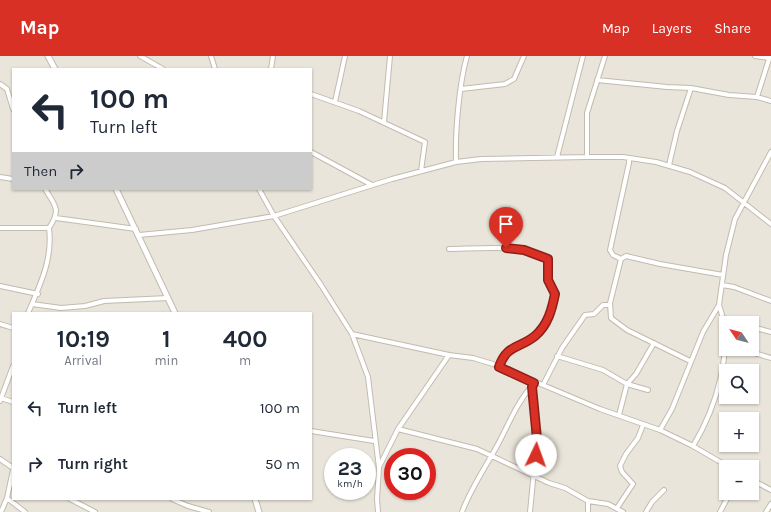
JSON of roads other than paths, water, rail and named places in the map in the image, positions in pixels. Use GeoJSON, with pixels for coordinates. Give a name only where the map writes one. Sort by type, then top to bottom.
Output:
{"type":"FeatureCollection","features":[{"type":"Feature","properties":{"kind":"street"},"geometry":{"type":"LineString","coordinates":[[48,56],[54,68]]}},
{"type":"Feature","properties":{"kind":"street"},"geometry":{"type":"LineString","coordinates":[[140,56],[161,68]]}},
{"type":"Feature","properties":{"kind":"street"},"geometry":{"type":"LineString","coordinates":[[211,56],[215,68]]}},
{"type":"Feature","properties":{"kind":"street"},"geometry":{"type":"LineString","coordinates":[[271,68],[273,56]]}},
{"type":"Feature","properties":{"kind":"street"},"geometry":{"type":"LineString","coordinates":[[335,102],[345,56]]}},
{"type":"Feature","properties":{"kind":"street"},"geometry":{"type":"LineString","coordinates":[[384,122],[390,56]]}},
{"type":"Feature","properties":{"kind":"street"},"geometry":{"type":"LineString","coordinates":[[456,162],[461,89],[467,56]]}},
{"type":"Feature","properties":{"kind":"street"},"geometry":{"type":"LineString","coordinates":[[461,89],[505,84],[514,79],[524,56]]}},
{"type":"Feature","properties":{"kind":"street"},"geometry":{"type":"LineString","coordinates":[[557,157],[583,56]]}},
{"type":"Feature","properties":{"kind":"street"},"geometry":{"type":"LineString","coordinates":[[587,157],[586,113],[604,56]]}},
{"type":"Feature","properties":{"kind":"street"},"geometry":{"type":"LineString","coordinates":[[755,56],[770,57],[757,97]]}},
{"type":"Feature","properties":{"kind":"street"},"geometry":{"type":"LineString","coordinates":[[596,80],[667,88],[690,88],[729,95],[757,97],[771,101]]}},
{"type":"Feature","properties":{"kind":"street"},"geometry":{"type":"LineString","coordinates":[[0,84],[7,89],[12,102]]}},
{"type":"Feature","properties":{"kind":"street"},"geometry":{"type":"LineString","coordinates":[[669,165],[677,131],[690,88]]}},
{"type":"Feature","properties":{"kind":"street"},"geometry":{"type":"LineString","coordinates":[[312,94],[384,122],[425,142],[421,171]]}},
{"type":"Feature","properties":{"kind":"street"},"geometry":{"type":"LineString","coordinates":[[660,430],[672,409],[702,332],[719,305],[730,232],[743,201],[771,152]]}},
{"type":"Feature","properties":{"kind":"street"},"geometry":{"type":"LineString","coordinates":[[312,153],[372,185]]}},
{"type":"Feature","properties":{"kind":"street"},"geometry":{"type":"LineString","coordinates":[[139,235],[192,230],[274,216],[372,185],[456,162],[557,157],[629,158],[669,165],[725,188],[771,224]]}},
{"type":"Feature","properties":{"kind":"street"},"geometry":{"type":"LineString","coordinates":[[621,259],[610,250],[629,158]]}},
{"type":"Feature","properties":{"kind":"street"},"geometry":{"type":"LineString","coordinates":[[0,177],[12,179]]}},
{"type":"Feature","properties":{"kind":"street"},"geometry":{"type":"LineString","coordinates":[[28,312],[38,294],[46,271],[50,240],[49,228],[56,218],[57,209],[46,190]]}},
{"type":"Feature","properties":{"kind":"street"},"geometry":{"type":"LineString","coordinates":[[116,190],[175,312]]}},
{"type":"Feature","properties":{"kind":"street"},"geometry":{"type":"LineString","coordinates":[[260,190],[274,216],[352,334],[368,377],[374,441],[379,468],[377,499],[378,512]]}},
{"type":"Feature","properties":{"kind":"street"},"geometry":{"type":"LineString","coordinates":[[56,218],[136,229]]}},
{"type":"Feature","properties":{"kind":"street"},"geometry":{"type":"LineString","coordinates":[[0,228],[49,228]]}},
{"type":"Feature","properties":{"kind":"street"},"geometry":{"type":"LineString","coordinates":[[449,250],[506,248],[524,250],[548,259],[548,280],[555,294],[546,323],[537,335],[505,354],[499,367]]}},
{"type":"Feature","properties":{"kind":"street"},"geometry":{"type":"LineString","coordinates":[[690,361],[627,330],[613,320],[610,305],[621,259],[626,256],[660,264],[723,275]]}},
{"type":"Feature","properties":{"kind":"street"},"geometry":{"type":"LineString","coordinates":[[722,285],[734,287],[771,301]]}},
{"type":"Feature","properties":{"kind":"street"},"geometry":{"type":"LineString","coordinates":[[0,286],[38,294]]}},
{"type":"Feature","properties":{"kind":"street"},"geometry":{"type":"LineString","coordinates":[[32,304],[61,308],[86,306],[104,301],[168,298]]}},
{"type":"Feature","properties":{"kind":"street"},"geometry":{"type":"LineString","coordinates":[[543,385],[557,356],[585,315],[594,314],[603,305],[610,305]]}},
{"type":"Feature","properties":{"kind":"street"},"geometry":{"type":"LineString","coordinates":[[719,305],[723,316]]}},
{"type":"Feature","properties":{"kind":"street"},"geometry":{"type":"LineString","coordinates":[[0,324],[12,328]]}},
{"type":"Feature","properties":{"kind":"street"},"geometry":{"type":"LineString","coordinates":[[759,329],[771,332]]}},
{"type":"Feature","properties":{"kind":"street"},"geometry":{"type":"LineString","coordinates":[[352,334],[449,355],[473,358],[499,367],[533,385],[543,385],[643,425],[660,430],[693,446],[719,461]]}},
{"type":"Feature","properties":{"kind":"street"},"geometry":{"type":"LineString","coordinates":[[619,415],[627,384],[636,374],[654,343]]}},
{"type":"Feature","properties":{"kind":"street"},"geometry":{"type":"LineString","coordinates":[[759,354],[771,358]]}},
{"type":"Feature","properties":{"kind":"street"},"geometry":{"type":"LineString","coordinates":[[379,468],[398,428],[449,355]]}},
{"type":"Feature","properties":{"kind":"street"},"geometry":{"type":"LineString","coordinates":[[557,356],[603,370],[627,384],[648,390]]}},
{"type":"Feature","properties":{"kind":"street"},"geometry":{"type":"LineString","coordinates":[[693,446],[716,399],[724,356]]}},
{"type":"Feature","properties":{"kind":"street"},"geometry":{"type":"LineString","coordinates":[[12,369],[1,400],[12,402]]}},
{"type":"Feature","properties":{"kind":"street"},"geometry":{"type":"LineString","coordinates":[[462,512],[479,475],[492,456],[514,411],[533,385]]}},
{"type":"Feature","properties":{"kind":"street"},"geometry":{"type":"LineString","coordinates":[[530,512],[537,439],[533,385]]}},
{"type":"Feature","properties":{"kind":"street"},"geometry":{"type":"LineString","coordinates":[[617,508],[633,484],[622,472],[620,466],[638,438],[643,425]]}},
{"type":"Feature","properties":{"kind":"street"},"geometry":{"type":"LineString","coordinates":[[398,428],[476,449],[565,488],[588,501],[608,504],[623,512]]}},
{"type":"Feature","properties":{"kind":"street"},"geometry":{"type":"LineString","coordinates":[[312,431],[374,441]]}},
{"type":"Feature","properties":{"kind":"street"},"geometry":{"type":"LineString","coordinates":[[0,459],[12,468]]}},
{"type":"Feature","properties":{"kind":"street"},"geometry":{"type":"LineString","coordinates":[[1,512],[7,498],[12,474]]}},
{"type":"Feature","properties":{"kind":"street"},"geometry":{"type":"LineString","coordinates":[[759,484],[771,490]]}},
{"type":"Feature","properties":{"kind":"street"},"geometry":{"type":"LineString","coordinates":[[646,512],[652,502],[664,490]]}},
{"type":"Feature","properties":{"kind":"street"},"geometry":{"type":"LineString","coordinates":[[7,498],[25,512]]}},
{"type":"Feature","properties":{"kind":"street"},"geometry":{"type":"LineString","coordinates":[[73,500],[95,512]]}},
{"type":"Feature","properties":{"kind":"street"},"geometry":{"type":"LineString","coordinates":[[174,500],[188,506],[210,512]]}},
{"type":"Feature","properties":{"kind":"street"},"geometry":{"type":"LineString","coordinates":[[255,500],[259,512]]}},
{"type":"Feature","properties":{"kind":"street"},"geometry":{"type":"LineString","coordinates":[[720,512],[726,500]]}},
{"type":"Feature","properties":{"kind":"street"},"geometry":{"type":"LineString","coordinates":[[588,501],[588,512]]}},
{"type":"Feature","properties":{"kind":"street"},"geometry":{"type":"LineString","coordinates":[[766,512],[771,504]]}}]}
